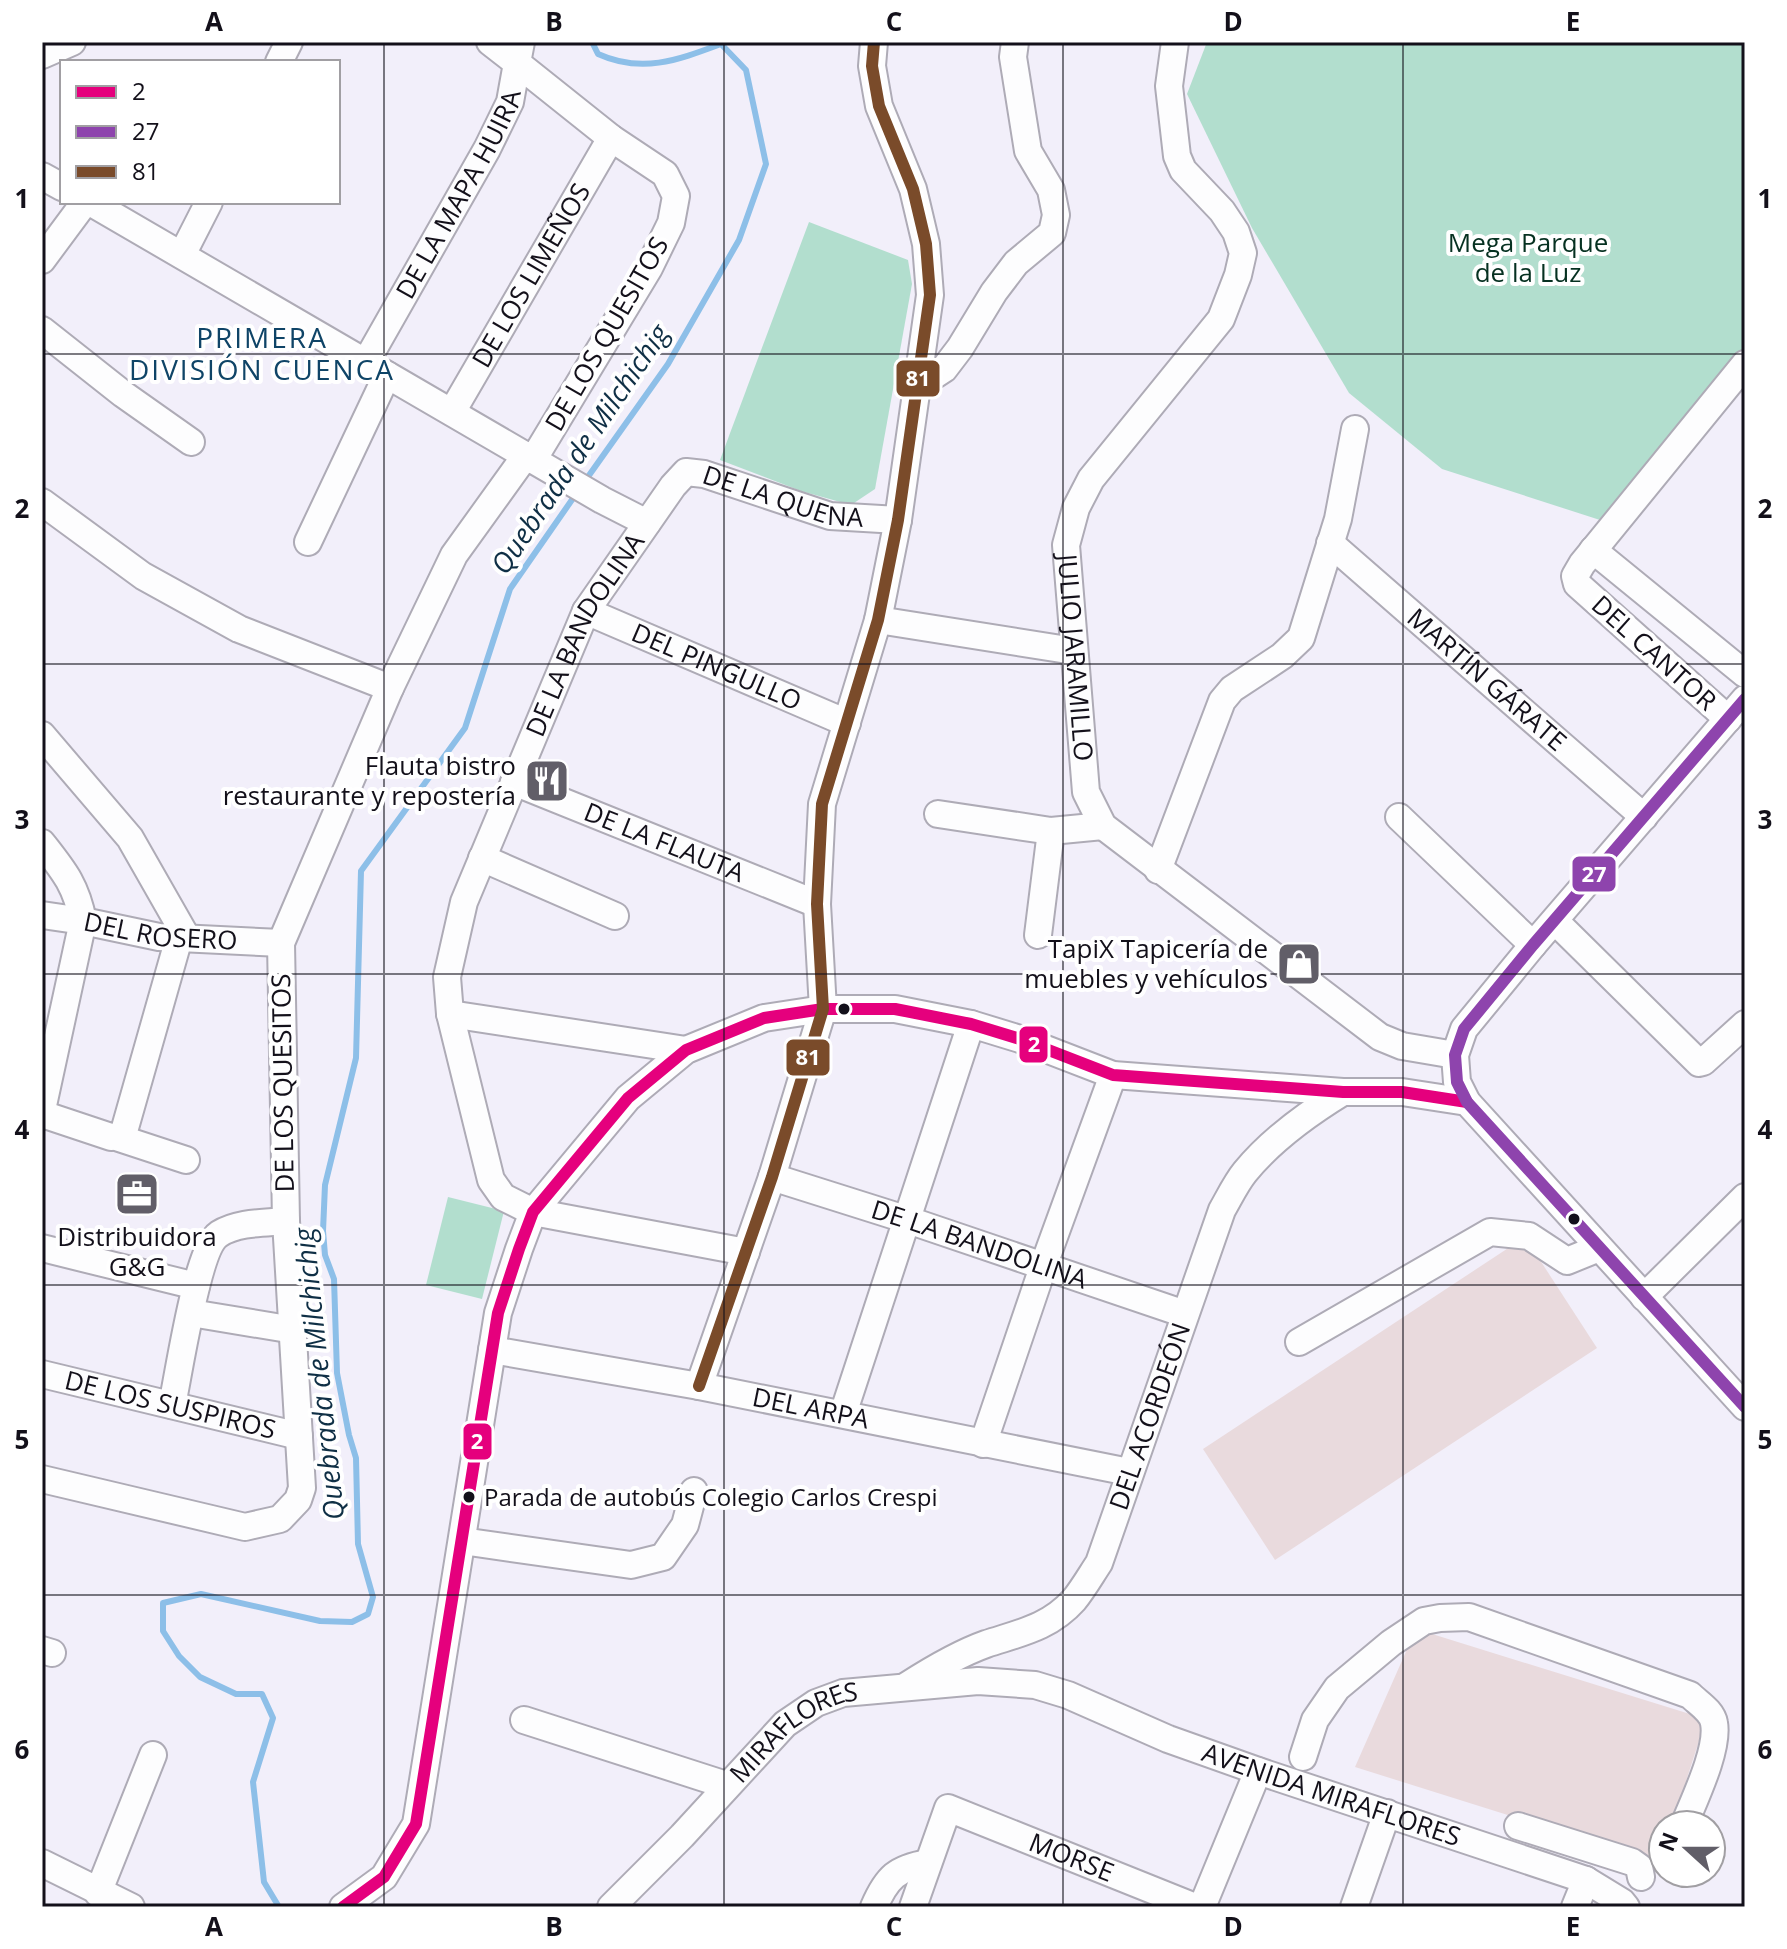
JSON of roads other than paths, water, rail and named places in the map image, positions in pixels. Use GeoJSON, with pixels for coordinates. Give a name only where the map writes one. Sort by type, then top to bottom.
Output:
{"type":"FeatureCollection","features":[{"type":"Feature","properties":{"kind":"street"},"geometry":{"type":"LineString","coordinates":[[42,55],[72,42]]}},
{"type":"Feature","properties":{"kind":"street"},"geometry":{"type":"LineString","coordinates":[[280,60],[289,42]]}},
{"type":"Feature","properties":{"kind":"street","name":"DE LOS QUESITOS"},"geometry":{"type":"LineString","coordinates":[[42,1479],[245,1527],[280,1519],[298,1500],[302,1488],[286,1221],[281,943],[390,688],[454,555],[530,458],[649,268],[671,223],[676,196],[665,174],[611,138],[519,52],[490,42]]}},
{"type":"Feature","properties":{"kind":"street"},"geometry":{"type":"LineString","coordinates":[[699,1386],[772,1177],[823,1009],[817,904],[822,804],[878,620],[898,520],[930,295],[926,244],[913,189],[879,106],[872,66],[874,42]]}},
{"type":"Feature","properties":{"kind":"street"},"geometry":{"type":"LineString","coordinates":[[915,388],[944,369],[1016,263],[1052,233],[1056,215],[1051,190],[1028,151],[1013,57],[1015,42]]}},
{"type":"Feature","properties":{"kind":"street","name":"JULIO JARAMILLO"},"geometry":{"type":"LineString","coordinates":[[1175,42],[1169,86],[1177,156],[1183,170],[1222,211],[1236,232],[1243,253],[1221,319],[1091,479],[1076,508],[1066,545],[1086,792],[1103,826],[1380,1037],[1402,1046],[1455,1055]]}},
{"type":"Feature","properties":{"kind":"street","name":"DE LA MAPA HUIRA"},"geometry":{"type":"LineString","coordinates":[[308,542],[376,368],[510,102],[519,52]]}},
{"type":"Feature","properties":{"kind":"street","name":"DE LOS LIMEÑOS"},"geometry":{"type":"LineString","coordinates":[[452,412],[611,138]]}},
{"type":"Feature","properties":{"kind":"street"},"geometry":{"type":"LineString","coordinates":[[42,176],[60,186]]}},
{"type":"Feature","properties":{"kind":"street"},"geometry":{"type":"LineString","coordinates":[[42,260],[86,204]]}},
{"type":"Feature","properties":{"kind":"street"},"geometry":{"type":"LineString","coordinates":[[92,204],[647,523]]}},
{"type":"Feature","properties":{"kind":"street"},"geometry":{"type":"LineString","coordinates":[[182,255],[208,204]]}},
{"type":"Feature","properties":{"kind":"street"},"geometry":{"type":"LineString","coordinates":[[42,330],[123,394],[191,442]]}},
{"type":"Feature","properties":{"kind":"street"},"geometry":{"type":"LineString","coordinates":[[1593,550],[1745,364]]}},
{"type":"Feature","properties":{"kind":"street"},"geometry":{"type":"LineString","coordinates":[[1158,870],[1222,701],[1232,689],[1282,656],[1301,638],[1338,519],[1355,429]]}},
{"type":"Feature","properties":{"kind":"street","name":"DE LA QUENA"},"geometry":{"type":"LineString","coordinates":[[673,486],[686,472],[704,474],[830,516],[898,520]]}},
{"type":"Feature","properties":{"kind":"street","name":"DE LA BANDOLINA"},"geometry":{"type":"LineString","coordinates":[[673,486],[586,611],[464,902],[447,977],[450,1014],[491,1180],[503,1197],[533,1212],[746,1252]]}},
{"type":"Feature","properties":{"kind":"street"},"geometry":{"type":"LineString","coordinates":[[42,502],[143,576],[239,629],[390,688]]}},
{"type":"Feature","properties":{"kind":"street","name":"MARTÍN GÁRATE"},"geometry":{"type":"LineString","coordinates":[[1330,543],[1644,817]]}},
{"type":"Feature","properties":{"kind":"street","name":"DEL CANTOR"},"geometry":{"type":"LineString","coordinates":[[1737,709],[1577,584],[1577,570],[1593,550],[1745,674]]}},
{"type":"Feature","properties":{"kind":"street","name":"DEL PINGULLO"},"geometry":{"type":"LineString","coordinates":[[586,611],[847,723]]}},
{"type":"Feature","properties":{"kind":"street"},"geometry":{"type":"LineString","coordinates":[[878,620],[1074,651]]}},
{"type":"Feature","properties":{"kind":"street"},"geometry":{"type":"LineString","coordinates":[[1737,709],[1464,1029],[1455,1055],[1457,1082],[1467,1102],[1745,1407]]}},
{"type":"Feature","properties":{"kind":"street"},"geometry":{"type":"LineString","coordinates":[[42,735],[130,838],[183,938],[123,1135],[119,1138]]}},
{"type":"Feature","properties":{"kind":"street","name":"DE LA FLAUTA"},"geometry":{"type":"LineString","coordinates":[[514,782],[817,904]]}},
{"type":"Feature","properties":{"kind":"street"},"geometry":{"type":"LineString","coordinates":[[938,814],[1051,831],[1103,826]]}},
{"type":"Feature","properties":{"kind":"street"},"geometry":{"type":"LineString","coordinates":[[1399,817],[1533,945]]}},
{"type":"Feature","properties":{"kind":"street"},"geometry":{"type":"LineString","coordinates":[[1038,935],[1051,831]]}},
{"type":"Feature","properties":{"kind":"street","name":"DEL ROSERO"},"geometry":{"type":"LineString","coordinates":[[42,843],[78,895],[83,921],[159,937],[281,943]]}},
{"type":"Feature","properties":{"kind":"street"},"geometry":{"type":"LineString","coordinates":[[482,858],[615,916]]}},
{"type":"Feature","properties":{"kind":"street"},"geometry":{"type":"LineString","coordinates":[[42,915],[83,921],[42,1112],[186,1160]]}},
{"type":"Feature","properties":{"kind":"street"},"geometry":{"type":"LineString","coordinates":[[1555,921],[1699,1063],[1745,1024]]}},
{"type":"Feature","properties":{"kind":"street"},"geometry":{"type":"LineString","coordinates":[[343,1907],[384,1877],[416,1824],[498,1313],[533,1212],[628,1098],[686,1050],[764,1018],[823,1009],[895,1009],[971,1024],[1020,1039],[1113,1075],[1343,1092],[1402,1092],[1467,1102]]}},
{"type":"Feature","properties":{"kind":"street"},"geometry":{"type":"LineString","coordinates":[[450,1014],[686,1050]]}},
{"type":"Feature","properties":{"kind":"street"},"geometry":{"type":"LineString","coordinates":[[843,1414],[971,1024]]}},
{"type":"Feature","properties":{"kind":"street"},"geometry":{"type":"LineString","coordinates":[[983,1444],[1113,1075]]}},
{"type":"Feature","properties":{"kind":"street","name":"DEL ACORDEÓN"},"geometry":{"type":"LineString","coordinates":[[905,1687],[944,1663],[986,1644],[1024,1634],[1052,1618],[1074,1600],[1099,1563],[1222,1210],[1243,1173],[1281,1135],[1309,1112],[1343,1092]]}},
{"type":"Feature","properties":{"kind":"street","name":"DE LA BANDOLINA"},"geometry":{"type":"LineString","coordinates":[[772,1177],[1185,1314]]}},
{"type":"Feature","properties":{"kind":"street"},"geometry":{"type":"LineString","coordinates":[[1644,1297],[1745,1197]]}},
{"type":"Feature","properties":{"kind":"street"},"geometry":{"type":"LineString","coordinates":[[172,1405],[196,1286],[207,1248],[216,1235],[232,1228],[286,1221]]}},
{"type":"Feature","properties":{"kind":"street"},"geometry":{"type":"LineString","coordinates":[[1299,1342],[1490,1232],[1529,1236],[1567,1261],[1599,1248]]}},
{"type":"Feature","properties":{"kind":"street"},"geometry":{"type":"LineString","coordinates":[[42,1248],[196,1286]]}},
{"type":"Feature","properties":{"kind":"street"},"geometry":{"type":"LineString","coordinates":[[191,1313],[294,1330]]}},
{"type":"Feature","properties":{"kind":"street","name":"DEL ARPA"},"geometry":{"type":"LineString","coordinates":[[492,1350],[699,1386],[1129,1472]]}},
{"type":"Feature","properties":{"kind":"street","name":"DE LOS SUSPIROS"},"geometry":{"type":"LineString","coordinates":[[42,1374],[299,1436]]}},
{"type":"Feature","properties":{"kind":"street"},"geometry":{"type":"LineString","coordinates":[[462,1541],[631,1565],[663,1557],[685,1525],[694,1491]]}},
{"type":"Feature","properties":{"kind":"street"},"geometry":{"type":"LineString","coordinates":[[1303,1757],[1315,1720],[1337,1688],[1391,1643],[1424,1621],[1469,1617],[1690,1695],[1714,1720],[1714,1741],[1690,1809]]}},
{"type":"Feature","properties":{"kind":"street","name":"MIRAFLORES"},"geometry":{"type":"LineString","coordinates":[[611,1907],[682,1836],[785,1724],[816,1703],[843,1693],[978,1681],[1035,1685]]}},
{"type":"Feature","properties":{"kind":"street","name":"AVENIDA MIRAFLORES"},"geometry":{"type":"LineString","coordinates":[[1035,1685],[1068,1695],[1168,1739],[1258,1771],[1586,1880],[1624,1904]]}},
{"type":"Feature","properties":{"kind":"street"},"geometry":{"type":"LineString","coordinates":[[524,1720],[726,1785]]}},
{"type":"Feature","properties":{"kind":"street"},"geometry":{"type":"LineString","coordinates":[[98,1893],[153,1755]]}},
{"type":"Feature","properties":{"kind":"street"},"geometry":{"type":"LineString","coordinates":[[1202,1907],[1258,1771]]}},
{"type":"Feature","properties":{"kind":"street","name":"MORSE"},"geometry":{"type":"LineString","coordinates":[[928,1863],[948,1808],[1195,1907]]}},
{"type":"Feature","properties":{"kind":"street"},"geometry":{"type":"LineString","coordinates":[[1354,1907],[1387,1813]]}},
{"type":"Feature","properties":{"kind":"street"},"geometry":{"type":"LineString","coordinates":[[1518,1826],[1632,1862],[1647,1871]]}},
{"type":"Feature","properties":{"kind":"street"},"geometry":{"type":"LineString","coordinates":[[42,1863],[131,1907]]}},
{"type":"Feature","properties":{"kind":"street"},"geometry":{"type":"LineString","coordinates":[[874,1907],[880,1892],[903,1867],[928,1863],[913,1907]]}},
{"type":"Feature","properties":{"kind":"street"},"geometry":{"type":"LineString","coordinates":[[1624,1904],[1634,1882],[1647,1876]]}},
{"type":"Feature","properties":{"kind":"street"},"geometry":{"type":"LineString","coordinates":[[1575,1907],[1586,1880]]}},
{"type":"Feature","properties":{"kind":"waterway","name":"Quebrada de Milchichig"},"geometry":{"type":"LineString","coordinates":[[585,481],[668,364],[739,240],[766,164],[746,70],[721,44],[675,59],[645,64],[614,60],[598,54],[592,42]]}},
{"type":"Feature","properties":{"kind":"waterway","name":"Quebrada de Milchichig"},"geometry":{"type":"LineString","coordinates":[[279,1907],[264,1882],[253,1782],[273,1718],[262,1694],[236,1694],[200,1677],[179,1656],[163,1631],[163,1603],[201,1594],[320,1621],[352,1622],[368,1614],[373,1597],[358,1544],[356,1458],[337,1373],[334,1279],[325,1255],[323,1231],[325,1185],[356,1058],[361,871],[465,728],[510,589],[576,494]]}},
{"type":"Feature","properties":{"kind":"place","name":"Flauta bistro restaurante y repostería"},"geometry":{"type":"Point","coordinates":[547,781]}},
{"type":"Feature","properties":{"kind":"place","name":"TapiX Tapicería de muebles y vehículos"},"geometry":{"type":"Point","coordinates":[1299,964]}},
{"type":"Feature","properties":{"kind":"place","name":"Distribuidora G&G"},"geometry":{"type":"Point","coordinates":[137,1194]}},
{"type":"Feature","properties":{"kind":"place","name":"Parada de autobús Colegio Carlos Crespi"},"geometry":{"type":"Point","coordinates":[469,1497]}},
{"type":"Feature","properties":{"kind":"district","name":"PRIMERA DIVISIÓN CUENCA"},"geometry":{"type":"Point","coordinates":[262,354]}},
{"type":"Feature","properties":{"kind":"park label","name":"Mega Parque de la Luz"},"geometry":{"type":"Point","coordinates":[1528,258]}}]}
